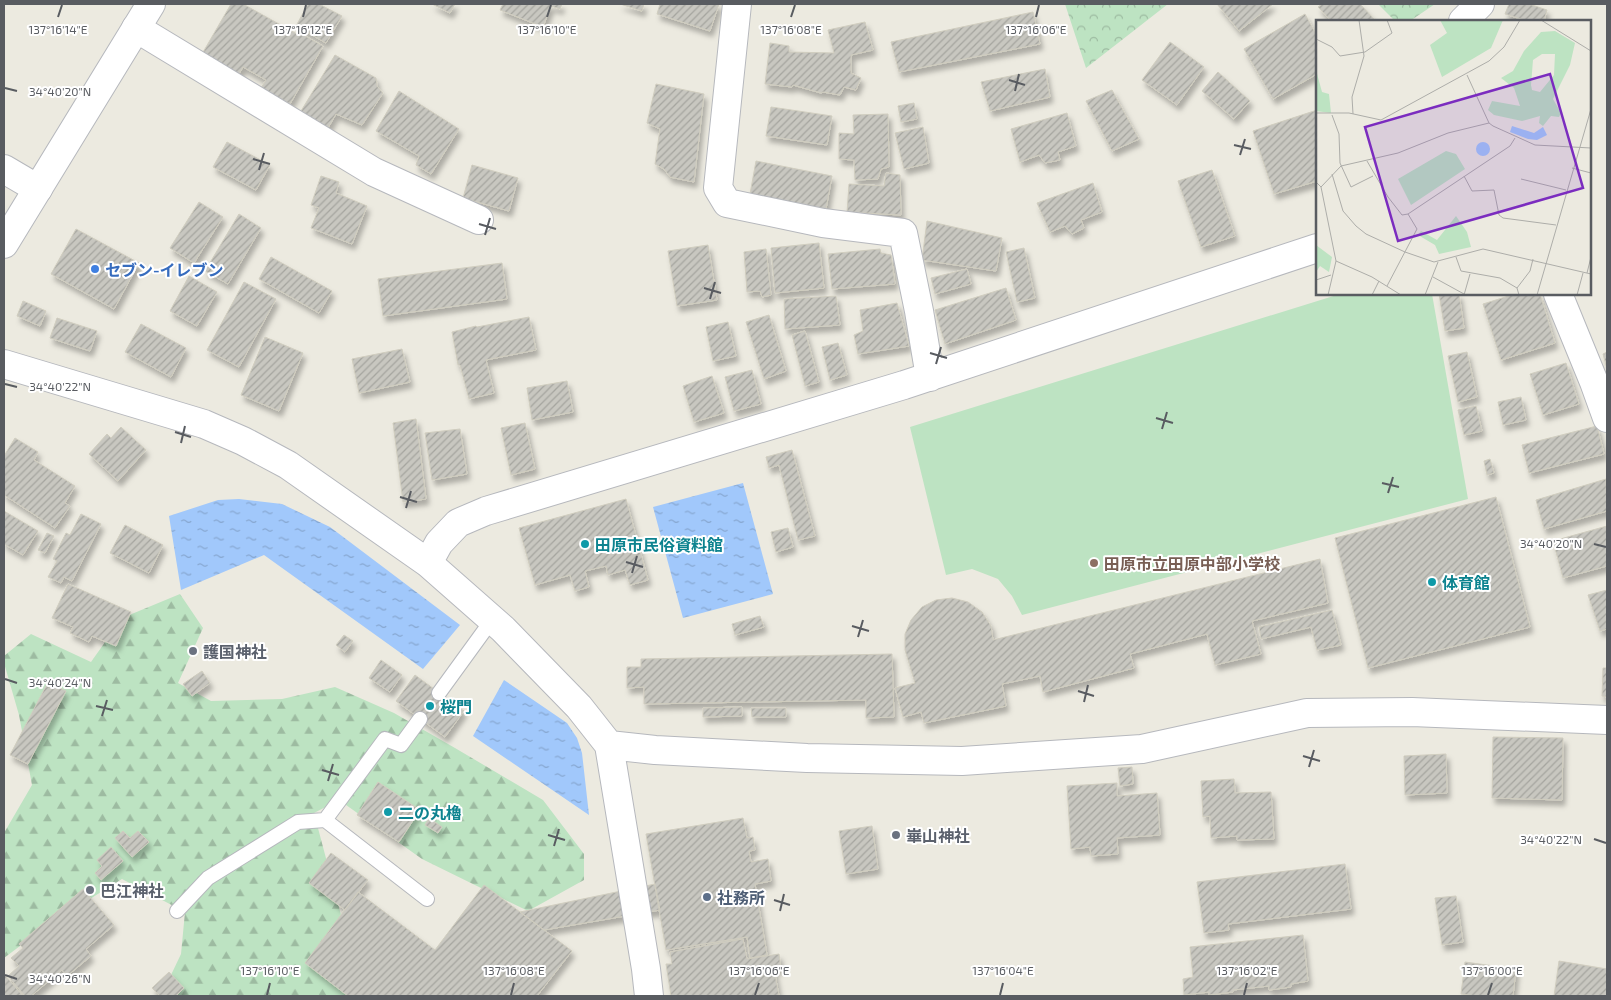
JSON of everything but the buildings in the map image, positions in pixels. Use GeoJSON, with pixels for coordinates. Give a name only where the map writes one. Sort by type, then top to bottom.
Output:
{"type":"FeatureCollection","features":[{"type":"Feature","properties":{"kind":"street"},"geometry":{"type":"LineString","coordinates":[[4,244],[151,4]]}},
{"type":"Feature","properties":{"kind":"street"},"geometry":{"type":"LineString","coordinates":[[737,4],[718,188],[727,203],[823,223],[903,233],[930,377]]}},
{"type":"Feature","properties":{"kind":"street"},"geometry":{"type":"LineString","coordinates":[[1464,20],[1480,4]]}},
{"type":"Feature","properties":{"kind":"street"},"geometry":{"type":"LineString","coordinates":[[136,28],[374,172],[479,220]]}},
{"type":"Feature","properties":{"kind":"street"},"geometry":{"type":"LineString","coordinates":[[4,169],[38,189]]}},
{"type":"Feature","properties":{"kind":"street"},"geometry":{"type":"LineString","coordinates":[[428,564],[439,544],[458,523],[486,511],[930,377],[1316,248]]}},
{"type":"Feature","properties":{"kind":"street"},"geometry":{"type":"LineString","coordinates":[[1558,295],[1607,418]]}},
{"type":"Feature","properties":{"kind":"street"},"geometry":{"type":"LineString","coordinates":[[4,364],[204,424],[243,441],[288,465],[428,564],[503,629],[579,707],[609,745],[649,996]]}},
{"type":"Feature","properties":{"kind":"street"},"geometry":{"type":"LineString","coordinates":[[609,745],[655,750],[807,758],[962,761],[1142,749],[1307,713],[1412,712],[1607,720]]}},
{"type":"Feature","properties":{"kind":"lane"},"geometry":{"type":"LineString","coordinates":[[439,693],[492,620],[503,629]]}},
{"type":"Feature","properties":{"kind":"lane"},"geometry":{"type":"LineString","coordinates":[[325,820],[385,739],[401,745],[420,719]]}},
{"type":"Feature","properties":{"kind":"lane"},"geometry":{"type":"LineString","coordinates":[[177,911],[208,878],[298,822],[325,820],[427,899]]}},
{"type":"Feature","properties":{"kind":"green space"},"geometry":{"type":"Polygon","coordinates":[[[1065,4],[1168,4],[1086,68],[1065,4]]]}},
{"type":"Feature","properties":{"kind":"green space"},"geometry":{"type":"Polygon","coordinates":[[[1378,4],[1435,4],[1411,20],[1394,20],[1378,4]]]}},
{"type":"Feature","properties":{"kind":"green space"},"geometry":{"type":"Polygon","coordinates":[[[1337,295],[1432,295],[1468,499],[1022,615],[1012,596],[998,579],[972,569],[946,575],[910,427],[1337,295]]]}},
{"type":"Feature","properties":{"kind":"green space"},"geometry":{"type":"Polygon","coordinates":[[[180,594],[203,628],[178,683],[211,701],[282,699],[335,687],[394,713],[543,800],[584,854],[584,880],[528,911],[422,859],[339,800],[314,813],[341,915],[322,965],[354,996],[161,996],[181,954],[185,912],[122,879],[48,925],[4,958],[4,833],[32,785],[19,715],[4,663],[4,656],[31,634],[91,662],[122,618],[180,594]]]}},
{"type":"Feature","properties":{"kind":"water"},"geometry":{"type":"Polygon","coordinates":[[[743,483],[773,594],[683,618],[653,507],[743,483]]]}},
{"type":"Feature","properties":{"kind":"water"},"geometry":{"type":"Polygon","coordinates":[[[239,499],[282,504],[330,527],[460,625],[423,669],[264,555],[181,590],[169,516],[218,500],[239,499]]]}},
{"type":"Feature","properties":{"kind":"water"},"geometry":{"type":"Polygon","coordinates":[[[504,680],[567,723],[577,738],[582,753],[589,815],[473,736],[504,680]]]}},
{"type":"Feature","properties":{"kind":"place","name":"セブン-イレブン"},"geometry":{"type":"Point","coordinates":[95,269]}},
{"type":"Feature","properties":{"kind":"place","name":"田原市民俗資料館"},"geometry":{"type":"Point","coordinates":[585,544]}},
{"type":"Feature","properties":{"kind":"place","name":"田原市立田原中部小学校"},"geometry":{"type":"Point","coordinates":[1094,563]}},
{"type":"Feature","properties":{"kind":"place","name":"体育館"},"geometry":{"type":"Point","coordinates":[1432,582]}},
{"type":"Feature","properties":{"kind":"place","name":"護国神社"},"geometry":{"type":"Point","coordinates":[193,651]}},
{"type":"Feature","properties":{"kind":"place","name":"桜門"},"geometry":{"type":"Point","coordinates":[430,706]}},
{"type":"Feature","properties":{"kind":"place","name":"二の丸櫓"},"geometry":{"type":"Point","coordinates":[388,812]}},
{"type":"Feature","properties":{"kind":"place","name":"崋山神社"},"geometry":{"type":"Point","coordinates":[896,835]}},
{"type":"Feature","properties":{"kind":"place","name":"巴江神社"},"geometry":{"type":"Point","coordinates":[90,890]}},
{"type":"Feature","properties":{"kind":"place","name":"社務所"},"geometry":{"type":"Point","coordinates":[707,897]}}]}
